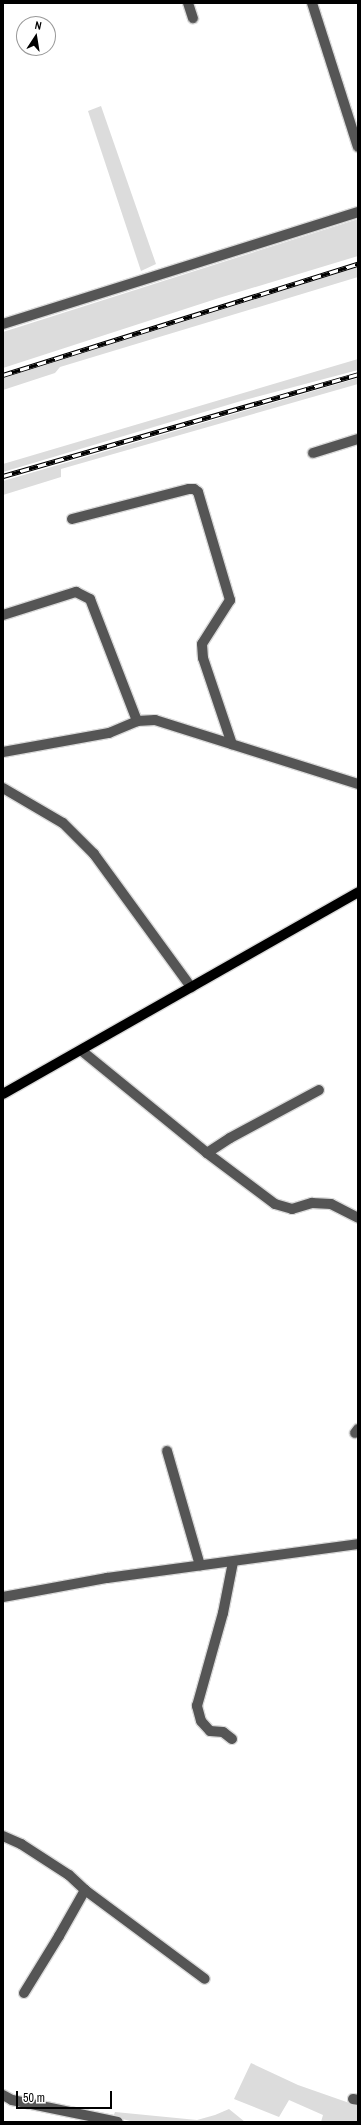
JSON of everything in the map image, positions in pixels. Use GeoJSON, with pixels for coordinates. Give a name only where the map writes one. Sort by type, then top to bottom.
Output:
{"type":"FeatureCollection","features":[{"type":"Feature","properties":{"kind":"main road"},"geometry":{"type":"LineString","coordinates":[[3,1094],[82,1051],[190,987],[358,892]]}},
{"type":"Feature","properties":{"kind":"street"},"geometry":{"type":"LineString","coordinates":[[188,3],[193,18]]}},
{"type":"Feature","properties":{"kind":"street"},"geometry":{"type":"LineString","coordinates":[[312,3],[358,147]]}},
{"type":"Feature","properties":{"kind":"street"},"geometry":{"type":"LineString","coordinates":[[3,324],[358,212]]}},
{"type":"Feature","properties":{"kind":"street"},"geometry":{"type":"LineString","coordinates":[[313,453],[358,439]]}},
{"type":"Feature","properties":{"kind":"street"},"geometry":{"type":"LineString","coordinates":[[72,519],[189,489],[194,489],[198,492],[230,600],[202,644],[203,658],[232,744]]}},
{"type":"Feature","properties":{"kind":"street"},"geometry":{"type":"LineString","coordinates":[[3,615],[76,592],[90,598],[137,721]]}},
{"type":"Feature","properties":{"kind":"street"},"geometry":{"type":"LineString","coordinates":[[3,752],[109,733],[137,721],[155,720],[358,784]]}},
{"type":"Feature","properties":{"kind":"street"},"geometry":{"type":"LineString","coordinates":[[3,788],[63,822],[94,854],[190,987]]}},
{"type":"Feature","properties":{"kind":"street"},"geometry":{"type":"LineString","coordinates":[[82,1051],[207,1153],[275,1204],[292,1209],[312,1204],[331,1204],[358,1218]]}},
{"type":"Feature","properties":{"kind":"street"},"geometry":{"type":"LineString","coordinates":[[207,1153],[230,1138],[319,1090]]}},
{"type":"Feature","properties":{"kind":"street"},"geometry":{"type":"LineString","coordinates":[[167,1451],[200,1565]]}},
{"type":"Feature","properties":{"kind":"street"},"geometry":{"type":"LineString","coordinates":[[3,1597],[107,1578],[358,1544]]}},
{"type":"Feature","properties":{"kind":"street"},"geometry":{"type":"LineString","coordinates":[[232,1739],[223,1732],[210,1731],[201,1721],[197,1706],[223,1613],[233,1562]]}},
{"type":"Feature","properties":{"kind":"street"},"geometry":{"type":"LineString","coordinates":[[3,1836],[21,1844],[69,1875],[85,1890],[205,1979]]}},
{"type":"Feature","properties":{"kind":"street"},"geometry":{"type":"LineString","coordinates":[[24,1993],[85,1890]]}},
{"type":"Feature","properties":{"kind":"street"},"geometry":{"type":"LineString","coordinates":[[3,2095],[12,2100],[118,2122]]}},
{"type":"Feature","properties":{"kind":"shaded area"},"geometry":{"type":"Polygon","coordinates":[[[101,106],[156,264],[141,271],[88,111],[101,106]]]}},
{"type":"Feature","properties":{"kind":"shaded area"},"geometry":{"type":"Polygon","coordinates":[[[358,219],[358,256],[219,298],[3,368],[3,332],[358,219]]]}},
{"type":"Feature","properties":{"kind":"shaded area"},"geometry":{"type":"Polygon","coordinates":[[[358,267],[358,277],[60,367],[55,373],[3,390],[3,378],[358,267]]]}},
{"type":"Feature","properties":{"kind":"shaded area"},"geometry":{"type":"Polygon","coordinates":[[[358,359],[358,370],[241,401],[3,472],[3,464],[358,359]]]}},
{"type":"Feature","properties":{"kind":"shaded area"},"geometry":{"type":"Polygon","coordinates":[[[358,378],[358,384],[61,469],[61,477],[3,495],[3,481],[358,378]]]}},
{"type":"Feature","properties":{"kind":"shaded area"},"geometry":{"type":"Polygon","coordinates":[[[251,2063],[298,2085],[358,2106],[358,2122],[321,2122],[323,2115],[289,2100],[279,2117],[234,2099],[251,2063]]]}},
{"type":"Feature","properties":{"kind":"shaded area"},"geometry":{"type":"Polygon","coordinates":[[[229,2109],[245,2122],[135,2122],[113,2117],[115,2112],[197,2120],[229,2109]]]}},
{"type":"Feature","properties":{"kind":"railway"},"geometry":{"type":"LineString","coordinates":[[3,375],[358,264]]}},
{"type":"Feature","properties":{"kind":"railway"},"geometry":{"type":"LineString","coordinates":[[3,476],[358,374]]}}]}
